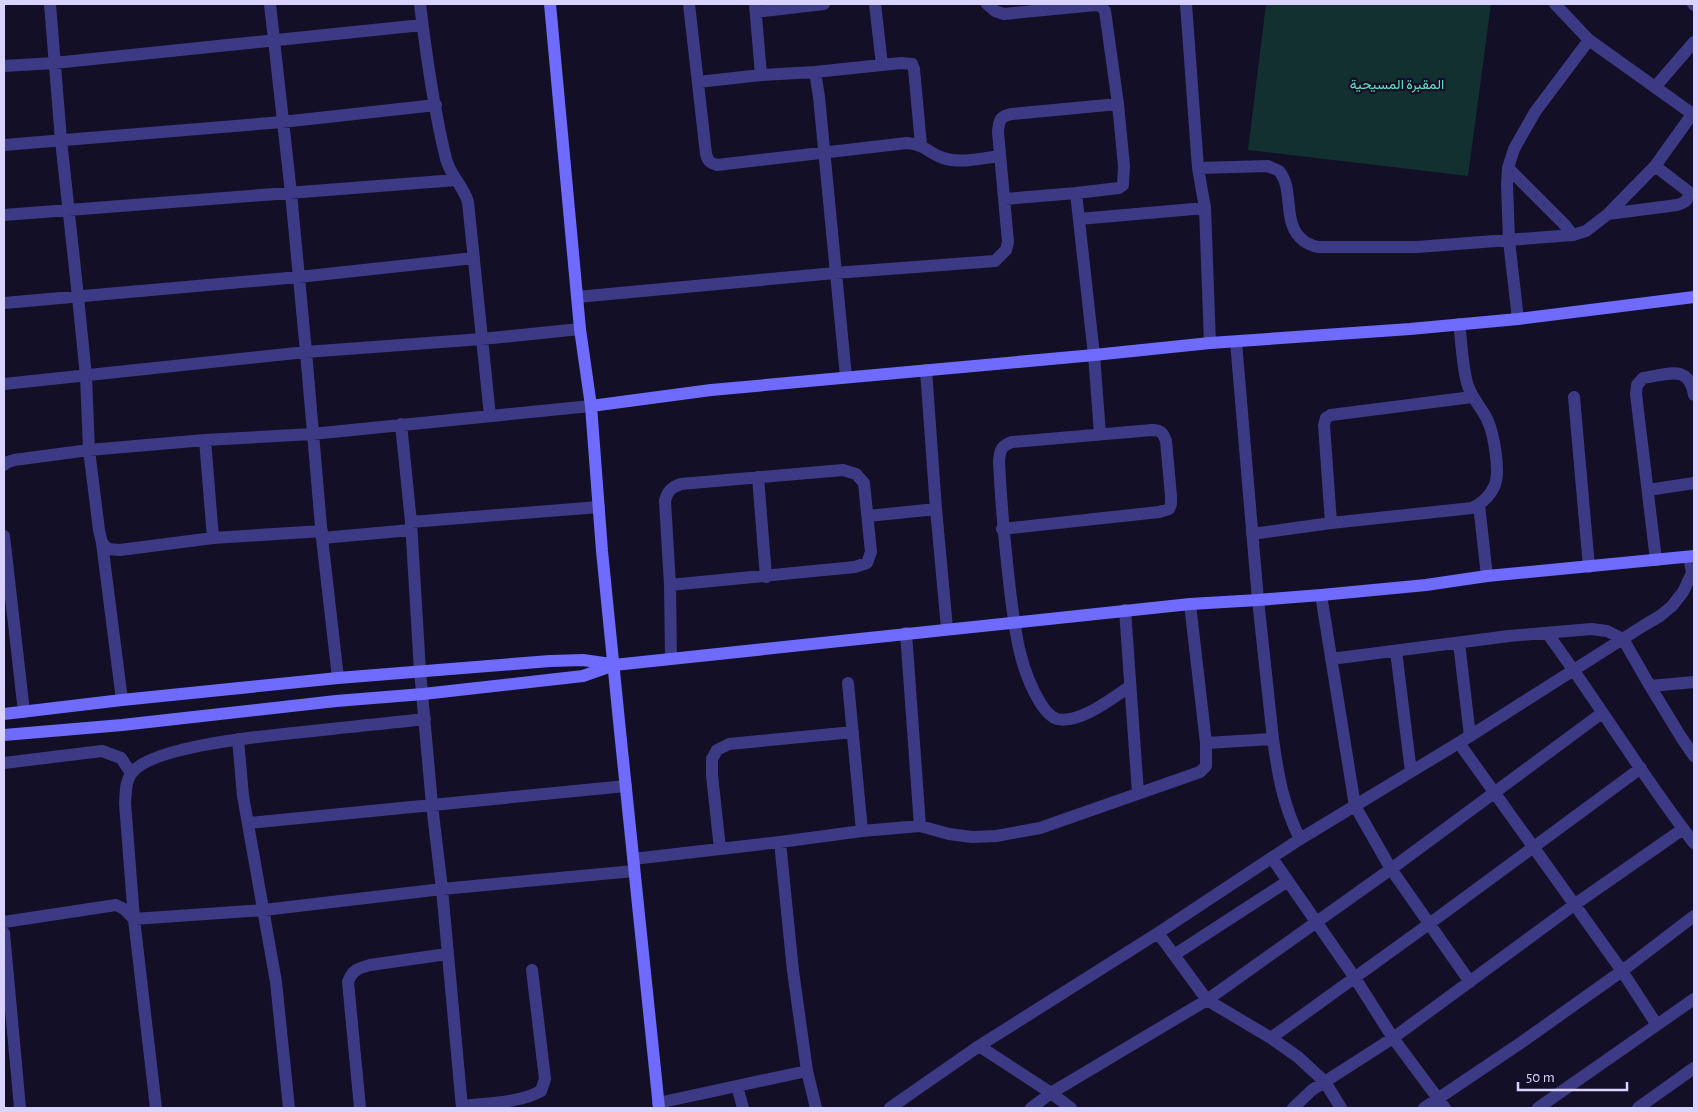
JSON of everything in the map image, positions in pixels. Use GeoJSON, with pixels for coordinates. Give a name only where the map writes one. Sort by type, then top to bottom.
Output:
{"type":"FeatureCollection","features":[{"type":"Feature","properties":{"kind":"main road"},"geometry":{"type":"LineString","coordinates":[[550,4],[580,329],[591,406],[614,665],[659,1106]]}},
{"type":"Feature","properties":{"kind":"main road"},"geometry":{"type":"LineString","coordinates":[[591,406],[710,390],[846,377],[1210,343],[1518,319],[1694,297]]}},
{"type":"Feature","properties":{"kind":"main road"},"geometry":{"type":"LineString","coordinates":[[4,735],[122,725],[336,700],[423,694],[583,676],[614,665],[947,628],[1190,604],[1321,595],[1426,585],[1487,576],[1692,557]]}},
{"type":"Feature","properties":{"kind":"main road"},"geometry":{"type":"LineString","coordinates":[[4,714],[122,700],[420,671],[550,661],[583,660],[614,665]]}},
{"type":"Feature","properties":{"kind":"street"},"geometry":{"type":"LineString","coordinates":[[50,4],[60,140],[86,376],[89,450],[122,700]]}},
{"type":"Feature","properties":{"kind":"street"},"geometry":{"type":"LineString","coordinates":[[270,4],[291,194],[312,434],[338,678]]}},
{"type":"Feature","properties":{"kind":"street"},"geometry":{"type":"LineString","coordinates":[[420,4],[422,25],[446,158],[450,171],[465,191],[468,202],[490,416]]}},
{"type":"Feature","properties":{"kind":"street"},"geometry":{"type":"LineString","coordinates":[[689,4],[706,154],[707,159],[711,163],[717,165],[907,144],[921,145],[938,156],[952,160],[1000,156]]}},
{"type":"Feature","properties":{"kind":"street"},"geometry":{"type":"LineString","coordinates":[[761,75],[755,8],[824,4]]}},
{"type":"Feature","properties":{"kind":"street"},"geometry":{"type":"LineString","coordinates":[[875,4],[882,64]]}},
{"type":"Feature","properties":{"kind":"street"},"geometry":{"type":"LineString","coordinates":[[987,4],[995,12],[1004,14],[1101,6],[1105,11],[1118,104],[1124,166],[1123,185],[1119,188],[1076,194],[1004,199]]}},
{"type":"Feature","properties":{"kind":"street"},"geometry":{"type":"LineString","coordinates":[[1186,4],[1198,168],[1205,208],[1210,343]]}},
{"type":"Feature","properties":{"kind":"street"},"geometry":{"type":"LineString","coordinates":[[1198,168],[1268,166],[1278,170],[1283,180],[1295,232],[1304,241],[1318,247],[1417,247],[1573,235],[1586,231],[1608,214],[1655,166],[1693,114],[1589,40],[1556,4]]}},
{"type":"Feature","properties":{"kind":"street"},"geometry":{"type":"LineString","coordinates":[[4,66],[54,63],[422,25]]}},
{"type":"Feature","properties":{"kind":"street"},"geometry":{"type":"LineString","coordinates":[[1518,319],[1508,241],[1506,184],[1508,168],[1514,149],[1535,112],[1589,40]]}},
{"type":"Feature","properties":{"kind":"street"},"geometry":{"type":"LineString","coordinates":[[1656,86],[1694,42]]}},
{"type":"Feature","properties":{"kind":"street"},"geometry":{"type":"LineString","coordinates":[[698,82],[907,62],[912,64],[914,69],[921,145]]}},
{"type":"Feature","properties":{"kind":"street"},"geometry":{"type":"LineString","coordinates":[[815,72],[846,377]]}},
{"type":"Feature","properties":{"kind":"street"},"geometry":{"type":"LineString","coordinates":[[577,298],[835,273],[995,261],[1006,250],[1008,242],[1000,156],[998,124],[1000,119],[1004,116],[1118,104]]}},
{"type":"Feature","properties":{"kind":"street"},"geometry":{"type":"LineString","coordinates":[[4,145],[282,122],[436,105]]}},
{"type":"Feature","properties":{"kind":"street"},"geometry":{"type":"LineString","coordinates":[[1608,214],[1677,205],[1686,202],[1689,198],[1689,192],[1655,166]]}},
{"type":"Feature","properties":{"kind":"street"},"geometry":{"type":"LineString","coordinates":[[1508,168],[1573,235]]}},
{"type":"Feature","properties":{"kind":"street"},"geometry":{"type":"LineString","coordinates":[[4,215],[456,180]]}},
{"type":"Feature","properties":{"kind":"street"},"geometry":{"type":"LineString","coordinates":[[1076,194],[1094,355],[1100,434]]}},
{"type":"Feature","properties":{"kind":"street"},"geometry":{"type":"LineString","coordinates":[[1080,219],[1205,208]]}},
{"type":"Feature","properties":{"kind":"street"},"geometry":{"type":"LineString","coordinates":[[4,303],[299,277],[474,258]]}},
{"type":"Feature","properties":{"kind":"street"},"geometry":{"type":"LineString","coordinates":[[1252,534],[1330,523],[1472,508],[1479,505],[1493,488],[1496,481],[1496,460],[1488,421],[1472,397],[1467,383],[1459,324]]}},
{"type":"Feature","properties":{"kind":"street"},"geometry":{"type":"LineString","coordinates":[[4,384],[306,352],[482,339],[580,329]]}},
{"type":"Feature","properties":{"kind":"street"},"geometry":{"type":"LineString","coordinates":[[1236,342],[1272,738],[1278,780],[1288,814],[1300,839]]}},
{"type":"Feature","properties":{"kind":"street"},"geometry":{"type":"LineString","coordinates":[[926,370],[947,628]]}},
{"type":"Feature","properties":{"kind":"street"},"geometry":{"type":"LineString","coordinates":[[1656,560],[1636,394],[1637,385],[1643,378],[1679,373],[1686,376],[1693,386],[1694,396]]}},
{"type":"Feature","properties":{"kind":"street"},"geometry":{"type":"LineString","coordinates":[[1330,523],[1324,425],[1326,418],[1330,415],[1472,397]]}},
{"type":"Feature","properties":{"kind":"street"},"geometry":{"type":"LineString","coordinates":[[1574,397],[1589,567]]}},
{"type":"Feature","properties":{"kind":"street"},"geometry":{"type":"LineString","coordinates":[[4,465],[14,460],[89,450],[205,440],[312,434],[591,406]]}},
{"type":"Feature","properties":{"kind":"street"},"geometry":{"type":"LineString","coordinates":[[401,424],[411,526],[420,671],[462,1107],[520,1099],[533,1096],[541,1091],[545,1079],[532,970]]}},
{"type":"Feature","properties":{"kind":"street"},"geometry":{"type":"LineString","coordinates":[[1002,528],[1159,512],[1169,509],[1172,496],[1166,441],[1162,433],[1158,430],[1152,430],[1012,442],[1003,445],[1000,450],[1002,528],[1014,622],[1019,651],[1036,695],[1046,711],[1053,717],[1068,719],[1081,716],[1129,687]]}},
{"type":"Feature","properties":{"kind":"street"},"geometry":{"type":"LineString","coordinates":[[205,440],[213,538]]}},
{"type":"Feature","properties":{"kind":"street"},"geometry":{"type":"LineString","coordinates":[[670,585],[766,577],[855,567],[867,563],[871,552],[864,483],[851,471],[842,470],[682,484],[670,490],[664,501],[670,585],[671,659]]}},
{"type":"Feature","properties":{"kind":"street"},"geometry":{"type":"LineString","coordinates":[[758,477],[766,577]]}},
{"type":"Feature","properties":{"kind":"street"},"geometry":{"type":"LineString","coordinates":[[1648,490],[1694,483]]}},
{"type":"Feature","properties":{"kind":"street"},"geometry":{"type":"LineString","coordinates":[[1479,505],[1487,576]]}},
{"type":"Feature","properties":{"kind":"street"},"geometry":{"type":"LineString","coordinates":[[102,543],[108,549],[120,550],[213,538],[322,534],[599,506]]}},
{"type":"Feature","properties":{"kind":"street"},"geometry":{"type":"LineString","coordinates":[[868,516],[936,509]]}},
{"type":"Feature","properties":{"kind":"street"},"geometry":{"type":"LineString","coordinates":[[4,536],[24,712]]}},
{"type":"Feature","properties":{"kind":"street"},"geometry":{"type":"LineString","coordinates":[[1692,557],[1694,588]]}},
{"type":"Feature","properties":{"kind":"street"},"geometry":{"type":"LineString","coordinates":[[890,1108],[979,1046],[1158,933],[1300,839],[1660,616],[1684,592],[1692,573]]}},
{"type":"Feature","properties":{"kind":"street"},"geometry":{"type":"LineString","coordinates":[[1321,595],[1355,806],[1391,869],[1470,982]]}},
{"type":"Feature","properties":{"kind":"street"},"geometry":{"type":"LineString","coordinates":[[4,922],[116,905],[124,909],[134,919],[264,910],[442,890],[634,865],[720,849],[862,831],[920,826],[949,834],[972,837],[996,836],[1040,828],[1200,772],[1206,766],[1206,743],[1190,604]]}},
{"type":"Feature","properties":{"kind":"street"},"geometry":{"type":"LineString","coordinates":[[1124,610],[1138,793]]}},
{"type":"Feature","properties":{"kind":"street"},"geometry":{"type":"LineString","coordinates":[[1331,659],[1547,633],[1590,629],[1608,631],[1623,639],[1694,756]]}},
{"type":"Feature","properties":{"kind":"street"},"geometry":{"type":"LineString","coordinates":[[906,633],[920,826]]}},
{"type":"Feature","properties":{"kind":"street"},"geometry":{"type":"LineString","coordinates":[[1547,633],[1694,843]]}},
{"type":"Feature","properties":{"kind":"street"},"geometry":{"type":"LineString","coordinates":[[1459,643],[1464,739],[1493,793],[1534,847],[1622,971],[1657,1025]]}},
{"type":"Feature","properties":{"kind":"street"},"geometry":{"type":"LineString","coordinates":[[1396,651],[1411,772]]}},
{"type":"Feature","properties":{"kind":"street"},"geometry":{"type":"LineString","coordinates":[[1650,686],[1694,682]]}},
{"type":"Feature","properties":{"kind":"street"},"geometry":{"type":"LineString","coordinates":[[848,684],[862,831]]}},
{"type":"Feature","properties":{"kind":"street"},"geometry":{"type":"LineString","coordinates":[[1031,1108],[1051,1093],[1207,1000],[1391,869],[1602,713]]}},
{"type":"Feature","properties":{"kind":"street"},"geometry":{"type":"LineString","coordinates":[[156,1108],[134,919],[125,803],[126,784],[131,773],[138,766],[158,757],[187,748],[238,739],[425,719]]}},
{"type":"Feature","properties":{"kind":"street"},"geometry":{"type":"LineString","coordinates":[[720,849],[712,775],[712,759],[717,750],[728,744],[853,732]]}},
{"type":"Feature","properties":{"kind":"street"},"geometry":{"type":"LineString","coordinates":[[1681,737],[1694,735]]}},
{"type":"Feature","properties":{"kind":"street"},"geometry":{"type":"LineString","coordinates":[[1206,743],[1272,738]]}},
{"type":"Feature","properties":{"kind":"street"},"geometry":{"type":"LineString","coordinates":[[238,739],[243,796],[276,982],[288,1108]]}},
{"type":"Feature","properties":{"kind":"street"},"geometry":{"type":"LineString","coordinates":[[4,763],[102,751],[121,758],[131,773]]}},
{"type":"Feature","properties":{"kind":"street"},"geometry":{"type":"LineString","coordinates":[[1272,1038],[1641,768]]}},
{"type":"Feature","properties":{"kind":"street"},"geometry":{"type":"LineString","coordinates":[[248,823],[626,786]]}},
{"type":"Feature","properties":{"kind":"street"},"geometry":{"type":"LineString","coordinates":[[1293,1108],[1312,1090],[1394,1038],[1574,905],[1683,829]]}},
{"type":"Feature","properties":{"kind":"street"},"geometry":{"type":"LineString","coordinates":[[780,842],[793,971],[807,1071],[816,1108]]}},
{"type":"Feature","properties":{"kind":"street"},"geometry":{"type":"LineString","coordinates":[[1272,858],[1356,978],[1394,1038],[1442,1103]]}},
{"type":"Feature","properties":{"kind":"street"},"geometry":{"type":"LineString","coordinates":[[1174,955],[1288,882]]}},
{"type":"Feature","properties":{"kind":"street"},"geometry":{"type":"LineString","coordinates":[[1424,1108],[1442,1103],[1694,916]]}},
{"type":"Feature","properties":{"kind":"street"},"geometry":{"type":"LineString","coordinates":[[4,933],[10,1074],[20,1108]]}},
{"type":"Feature","properties":{"kind":"street"},"geometry":{"type":"LineString","coordinates":[[1158,933],[1207,1000],[1272,1038],[1298,1057],[1325,1082],[1341,1108]]}},
{"type":"Feature","properties":{"kind":"street"},"geometry":{"type":"LineString","coordinates":[[360,1108],[348,982],[351,974],[358,968],[370,965],[448,954]]}},
{"type":"Feature","properties":{"kind":"street"},"geometry":{"type":"LineString","coordinates":[[1538,1108],[1694,999]]}},
{"type":"Feature","properties":{"kind":"street"},"geometry":{"type":"LineString","coordinates":[[979,1046],[1071,1108]]}},
{"type":"Feature","properties":{"kind":"street"},"geometry":{"type":"LineString","coordinates":[[1638,1108],[1694,1068]]}},
{"type":"Feature","properties":{"kind":"street"},"geometry":{"type":"LineString","coordinates":[[659,1106],[737,1086],[807,1071]]}},
{"type":"Feature","properties":{"kind":"street"},"geometry":{"type":"LineString","coordinates":[[737,1086],[743,1108]]}},
{"type":"Feature","properties":{"kind":"green space","name":"المقبرة المسيحية"},"geometry":{"type":"Polygon","coordinates":[[[1266,4],[1491,4],[1468,176],[1248,150],[1266,4]]]}}]}
